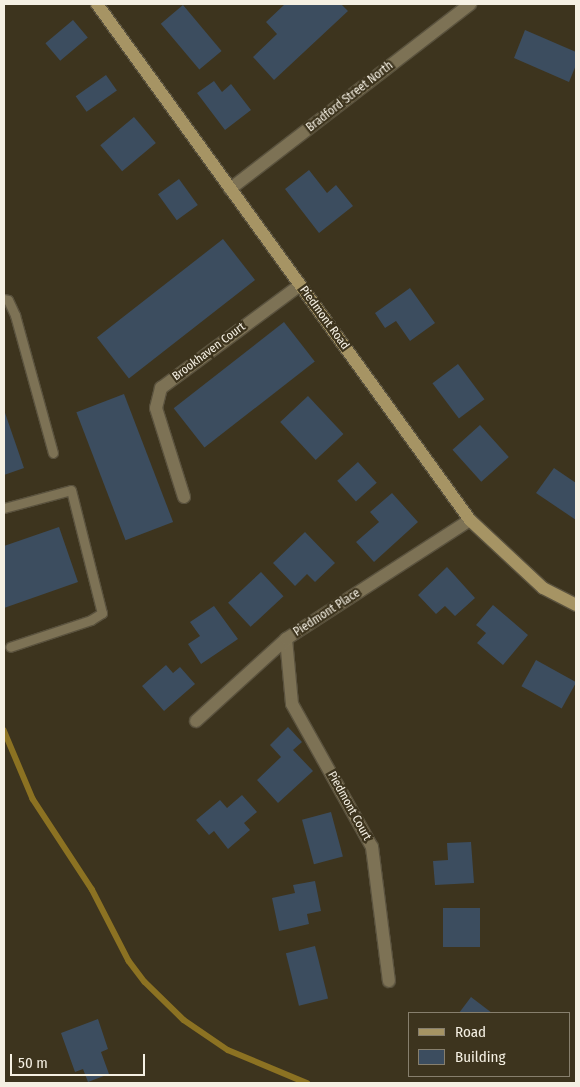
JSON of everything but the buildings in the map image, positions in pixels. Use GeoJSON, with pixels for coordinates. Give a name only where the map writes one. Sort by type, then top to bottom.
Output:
{"type":"FeatureCollection","features":[{"type":"Feature","properties":{"kind":"street","name":"Piedmont Road"},"geometry":{"type":"LineString","coordinates":[[97,4],[470,520],[543,588],[576,605]]}},
{"type":"Feature","properties":{"kind":"street","name":"Bradford Street North"},"geometry":{"type":"LineString","coordinates":[[230,190],[470,4]]}},
{"type":"Feature","properties":{"kind":"street","name":"Brookhaven Court"},"geometry":{"type":"LineString","coordinates":[[184,497],[156,408],[161,388],[300,284]]}},
{"type":"Feature","properties":{"kind":"street","name":"Piedmont Place"},"geometry":{"type":"LineString","coordinates":[[196,721],[286,639],[470,520]]}},
{"type":"Feature","properties":{"kind":"street","name":"Piedmont Court"},"geometry":{"type":"LineString","coordinates":[[286,639],[292,704],[372,847],[389,982]]}},
{"type":"Feature","properties":{"kind":"lane"},"geometry":{"type":"LineString","coordinates":[[4,299],[8,300],[15,315],[53,453]]}},
{"type":"Feature","properties":{"kind":"lane"},"geometry":{"type":"LineString","coordinates":[[4,508],[71,490],[102,613],[91,620],[10,647]]}},
{"type":"Feature","properties":{"kind":"waterway"},"geometry":{"type":"LineString","coordinates":[[4,730],[33,799],[92,889],[129,961],[145,982],[184,1020],[228,1050],[307,1083]]}}]}
